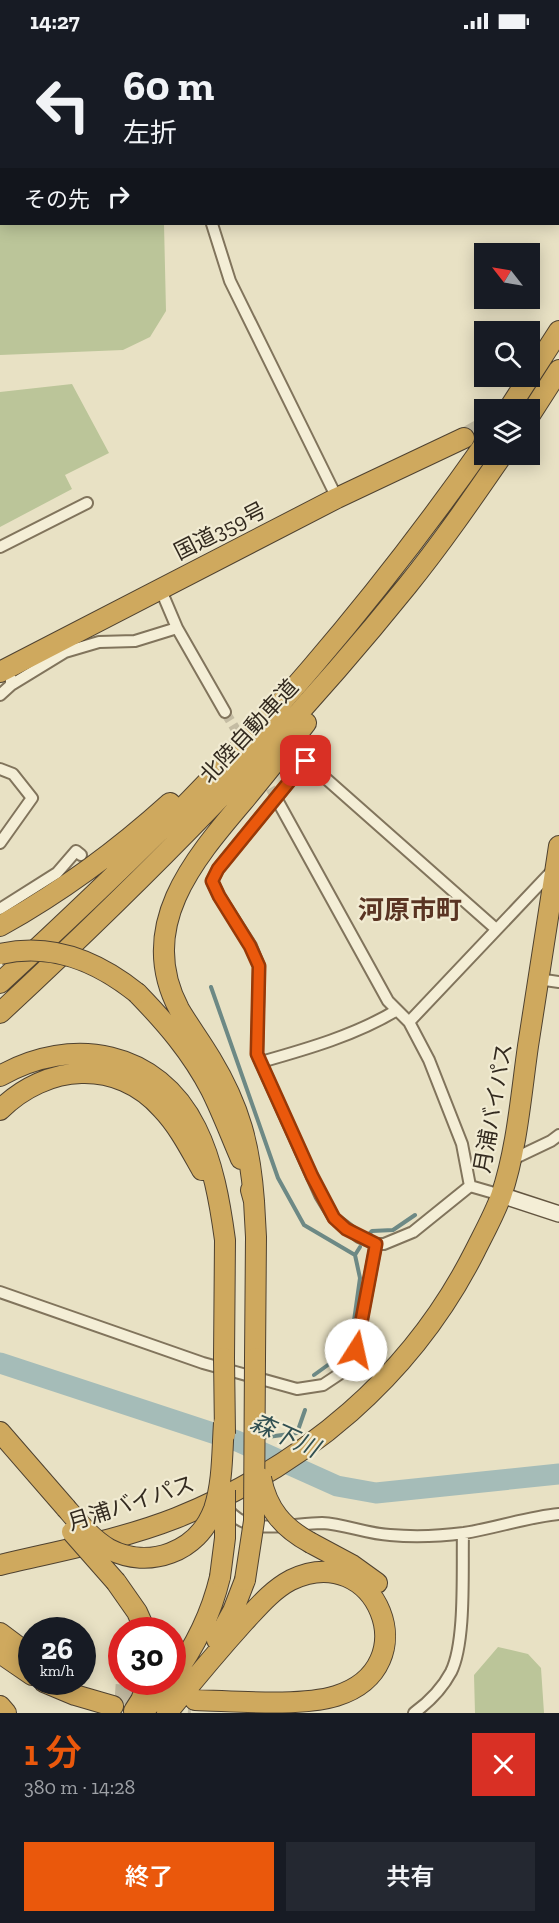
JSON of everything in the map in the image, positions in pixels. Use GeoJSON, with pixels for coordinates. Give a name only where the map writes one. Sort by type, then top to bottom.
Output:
{"type":"FeatureCollection","features":[{"type":"Feature","properties":{"kind":"highway"},"geometry":{"type":"LineString","coordinates":[[515,399],[559,331]]}},
{"type":"Feature","properties":{"kind":"highway"},"geometry":{"type":"LineString","coordinates":[[540,399],[559,370]]}},
{"type":"Feature","properties":{"kind":"highway","name":"国道359号"},"geometry":{"type":"LineString","coordinates":[[7,674],[160,588],[337,498],[464,438]]}},
{"type":"Feature","properties":{"kind":"highway","name":"北陸自動車道"},"geometry":{"type":"LineString","coordinates":[[0,983],[186,804],[311,669],[384,582],[474,459]]}},
{"type":"Feature","properties":{"kind":"highway","name":"北陸自動車道"},"geometry":{"type":"LineString","coordinates":[[0,1012],[93,926],[244,774],[320,690],[407,586],[495,465]]}},
{"type":"Feature","properties":{"kind":"highway"},"geometry":{"type":"LineString","coordinates":[[0,926],[55,893],[86,871],[124,843],[168,805],[254,723],[356,609],[384,582]]}},
{"type":"Feature","properties":{"kind":"highway"},"geometry":{"type":"LineString","coordinates":[[186,1686],[233,1611],[245,1580],[254,1521],[256,1237],[250,1157],[246,1135],[221,1076],[179,1008],[171,990],[164,957],[167,922],[180,887],[202,850],[324,701],[407,586]]}},
{"type":"Feature","properties":{"kind":"highway","name":"月浦バイパス"},"geometry":{"type":"LineString","coordinates":[[0,1565],[173,1519],[220,1499],[277,1467],[313,1443],[348,1415],[409,1352],[444,1305],[467,1266],[501,1196],[515,1138],[559,846]]}},
{"type":"Feature","properties":{"kind":"highway"},"geometry":{"type":"LineString","coordinates":[[0,954],[43,950],[78,957],[109,972],[137,993],[183,1046],[211,1089],[241,1159],[254,1202]]}},
{"type":"Feature","properties":{"kind":"highway"},"geometry":{"type":"LineString","coordinates":[[0,1076],[47,1058],[83,1053],[121,1060],[153,1076],[178,1100],[197,1129],[205,1151],[225,1240],[225,1538],[220,1577],[205,1625],[186,1658]]}},
{"type":"Feature","properties":{"kind":"highway"},"geometry":{"type":"LineString","coordinates":[[0,1110],[33,1085],[60,1075],[91,1073],[121,1079],[135,1086],[162,1108],[198,1163],[218,1202]]}},
{"type":"Feature","properties":{"kind":"highway"},"geometry":{"type":"LineString","coordinates":[[186,1691],[323,1710],[356,1700],[381,1680],[395,1657],[398,1644],[397,1620],[382,1588],[364,1572],[298,1536],[279,1521],[266,1499],[260,1473],[255,1421]]}},
{"type":"Feature","properties":{"kind":"highway"},"geometry":{"type":"LineString","coordinates":[[0,1449],[61,1510],[100,1543],[122,1554],[146,1559],[164,1556],[182,1548],[200,1533],[213,1510],[220,1482],[224,1422]]}},
{"type":"Feature","properties":{"kind":"highway"},"geometry":{"type":"LineString","coordinates":[[0,1432],[116,1582],[138,1617]]}},
{"type":"Feature","properties":{"kind":"highway"},"geometry":{"type":"LineString","coordinates":[[317,1573],[342,1576],[356,1582],[368,1592],[383,1615],[386,1643],[380,1659],[372,1672],[349,1691],[323,1699],[305,1701],[183,1691],[253,1612],[279,1587],[291,1580],[317,1573]]}},
{"type":"Feature","properties":{"kind":"highway"},"geometry":{"type":"LineString","coordinates":[[0,1633],[18,1646]]}},
{"type":"Feature","properties":{"kind":"highway"},"geometry":{"type":"LineString","coordinates":[[161,1713],[216,1641]]}},
{"type":"Feature","properties":{"kind":"highway"},"geometry":{"type":"LineString","coordinates":[[0,1653],[18,1665]]}},
{"type":"Feature","properties":{"kind":"highway"},"geometry":{"type":"LineString","coordinates":[[75,1695],[114,1700],[96,1691]]}},
{"type":"Feature","properties":{"kind":"highway"},"geometry":{"type":"LineString","coordinates":[[133,1713],[143,1695]]}},
{"type":"Feature","properties":{"kind":"highway"},"geometry":{"type":"LineString","coordinates":[[142,1713],[176,1695]]}},
{"type":"Feature","properties":{"kind":"highway"},"geometry":{"type":"LineString","coordinates":[[161,1713],[179,1695]]}},
{"type":"Feature","properties":{"kind":"highway"},"geometry":{"type":"LineString","coordinates":[[167,1713],[180,1695]]}},
{"type":"Feature","properties":{"kind":"highway"},"geometry":{"type":"LineString","coordinates":[[0,1706],[6,1713]]}},
{"type":"Feature","properties":{"kind":"street"},"geometry":{"type":"LineString","coordinates":[[212,225],[230,281],[337,498]]}},
{"type":"Feature","properties":{"kind":"street"},"geometry":{"type":"LineString","coordinates":[[0,548],[87,503]]}},
{"type":"Feature","properties":{"kind":"street"},"geometry":{"type":"LineString","coordinates":[[160,588],[177,628],[225,712]]}},
{"type":"Feature","properties":{"kind":"street"},"geometry":{"type":"LineString","coordinates":[[0,695],[7,674],[65,652],[99,642],[135,641],[177,628]]}},
{"type":"Feature","properties":{"kind":"street"},"geometry":{"type":"LineString","coordinates":[[470,1186],[413,1232],[384,1244],[376,1244],[346,1229],[334,1218],[320,1195],[257,1054],[259,966],[250,946],[212,881],[218,869],[306,761],[496,929]]}},
{"type":"Feature","properties":{"kind":"street"},"geometry":{"type":"LineString","coordinates":[[0,769],[13,774],[32,798],[0,843]]}},
{"type":"Feature","properties":{"kind":"street"},"geometry":{"type":"LineString","coordinates":[[276,798],[388,1001],[409,1022],[429,1060],[462,1144],[470,1186]]}},
{"type":"Feature","properties":{"kind":"street"},"geometry":{"type":"LineString","coordinates":[[0,909],[57,873],[76,851],[81,855]]}},
{"type":"Feature","properties":{"kind":"street"},"geometry":{"type":"LineString","coordinates":[[409,1022],[557,865]]}},
{"type":"Feature","properties":{"kind":"street"},"geometry":{"type":"LineString","coordinates":[[538,979],[559,982]]}},
{"type":"Feature","properties":{"kind":"street"},"geometry":{"type":"LineString","coordinates":[[261,1062],[292,1054],[376,1023],[397,1010]]}},
{"type":"Feature","properties":{"kind":"street"},"geometry":{"type":"LineString","coordinates":[[509,1161],[559,1135]]}},
{"type":"Feature","properties":{"kind":"street"},"geometry":{"type":"LineString","coordinates":[[470,1186],[559,1214]]}},
{"type":"Feature","properties":{"kind":"street"},"geometry":{"type":"LineString","coordinates":[[0,1292],[202,1363],[297,1389],[323,1385],[350,1367],[356,1350],[376,1244]]}},
{"type":"Feature","properties":{"kind":"street"},"geometry":{"type":"LineString","coordinates":[[220,1499],[232,1516],[243,1523],[255,1526],[325,1523],[390,1535],[463,1533],[559,1514]]}},
{"type":"Feature","properties":{"kind":"street"},"geometry":{"type":"LineString","coordinates":[[414,1713],[429,1702],[441,1687],[451,1671],[458,1649],[463,1533]]}},
{"type":"Feature","properties":{"kind":"green space"},"geometry":{"type":"Polygon","coordinates":[[[0,225],[164,225],[166,311],[150,337],[123,350],[0,355],[0,225]]]}},
{"type":"Feature","properties":{"kind":"green space"},"geometry":{"type":"Polygon","coordinates":[[[72,384],[109,453],[65,475],[72,489],[0,527],[0,392],[72,384]]]}},
{"type":"Feature","properties":{"kind":"green space"},"geometry":{"type":"Polygon","coordinates":[[[498,1647],[528,1654],[541,1668],[544,1713],[475,1713],[474,1675],[498,1647]]]}},
{"type":"Feature","properties":{"kind":"waterway"},"geometry":{"type":"LineString","coordinates":[[211,987],[278,1178],[304,1225],[355,1255],[360,1278],[350,1349],[314,1375]]}},
{"type":"Feature","properties":{"kind":"waterway"},"geometry":{"type":"LineString","coordinates":[[369,1234],[372,1231],[393,1230],[415,1215]]}},
{"type":"Feature","properties":{"kind":"waterway"},"geometry":{"type":"LineString","coordinates":[[355,1255],[360,1247]]}},
{"type":"Feature","properties":{"kind":"waterway","name":"森下川"},"geometry":{"type":"LineString","coordinates":[[0,1363],[237,1441],[337,1486],[376,1493],[559,1474]]}},
{"type":"Feature","properties":{"kind":"waterway"},"geometry":{"type":"LineString","coordinates":[[260,1438],[297,1433],[305,1410]]}},
{"type":"Feature","properties":{"kind":"waterway","name":"森下川"},"geometry":{"type":"LineString","coordinates":[[237,1441],[249,1439]]}},
{"type":"Feature","properties":{"kind":"tunnel"},"geometry":{"type":"LineString","coordinates":[[464,438],[474,432]]}},
{"type":"Feature","properties":{"kind":"tunnel"},"geometry":{"type":"LineString","coordinates":[[225,712],[246,746]]}},
{"type":"Feature","properties":{"kind":"tunnel"},"geometry":{"type":"LineString","coordinates":[[263,775],[276,798]]}},
{"type":"Feature","properties":{"kind":"tunnel"},"geometry":{"type":"LineString","coordinates":[[129,1695],[158,1697]]}},
{"type":"Feature","properties":{"kind":"tunnel"},"geometry":{"type":"LineString","coordinates":[[158,1708],[191,1710]]}},
{"type":"Feature","properties":{"kind":"district","name":"河原市町"},"geometry":{"type":"Point","coordinates":[410,910]}},
{"type":"Feature","properties":{"kind":"route"},"geometry":{"type":"LineString","coordinates":[[306,761],[218,869],[212,881],[250,946],[259,966],[257,1054],[320,1195],[334,1218],[346,1229],[376,1244],[356,1350]]}}]}
